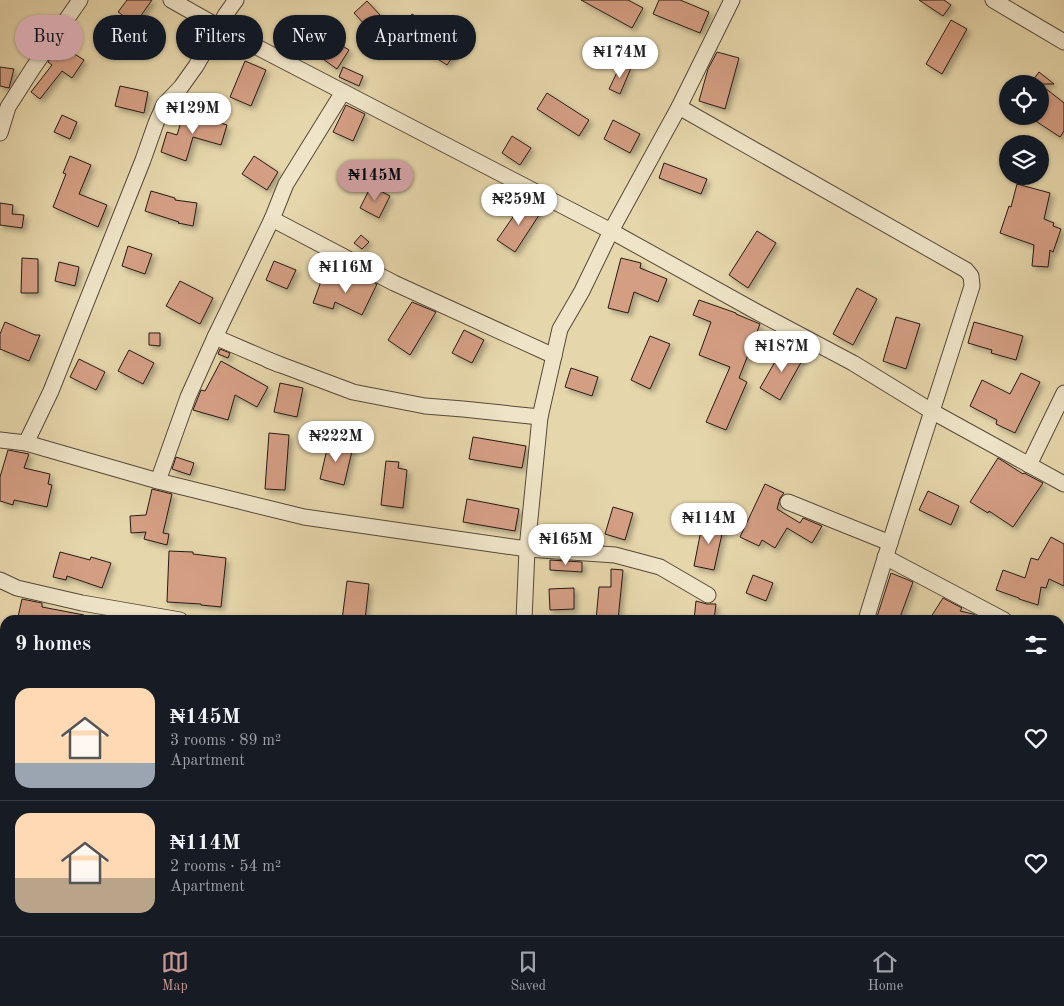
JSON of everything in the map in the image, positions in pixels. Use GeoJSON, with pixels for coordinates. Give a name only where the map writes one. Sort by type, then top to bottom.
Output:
{"type":"FeatureCollection","features":[{"type":"Feature","properties":{"kind":"street"},"geometry":{"type":"LineString","coordinates":[[0,133],[8,108],[32,68],[80,0]]}},
{"type":"Feature","properties":{"kind":"street"},"geometry":{"type":"LineString","coordinates":[[171,0],[198,15]]}},
{"type":"Feature","properties":{"kind":"street"},"geometry":{"type":"LineString","coordinates":[[225,15],[236,0]]}},
{"type":"Feature","properties":{"kind":"street"},"geometry":{"type":"LineString","coordinates":[[524,615],[527,549],[540,417],[560,329],[582,291],[611,231],[662,136],[680,108],[732,0]]}},
{"type":"Feature","properties":{"kind":"street"},"geometry":{"type":"LineString","coordinates":[[993,0],[1064,42]]}},
{"type":"Feature","properties":{"kind":"street"},"geometry":{"type":"LineString","coordinates":[[263,50],[611,231],[756,312],[853,363],[933,412],[1064,484]]}},
{"type":"Feature","properties":{"kind":"street"},"geometry":{"type":"LineString","coordinates":[[26,443],[52,391],[164,105],[181,87],[199,60]]}},
{"type":"Feature","properties":{"kind":"street"},"geometry":{"type":"LineString","coordinates":[[158,481],[188,397],[272,219],[286,184],[343,92]]}},
{"type":"Feature","properties":{"kind":"street"},"geometry":{"type":"LineString","coordinates":[[680,108],[972,276],[972,286],[868,615]]}},
{"type":"Feature","properties":{"kind":"street"},"geometry":{"type":"LineString","coordinates":[[272,219],[394,283],[554,356]]}},
{"type":"Feature","properties":{"kind":"street"},"geometry":{"type":"LineString","coordinates":[[215,337],[322,382]]}},
{"type":"Feature","properties":{"kind":"street"},"geometry":{"type":"LineString","coordinates":[[268,360],[353,392],[425,406],[540,417]]}},
{"type":"Feature","properties":{"kind":"street"},"geometry":{"type":"LineString","coordinates":[[1029,465],[1064,392]]}},
{"type":"Feature","properties":{"kind":"street"},"geometry":{"type":"LineString","coordinates":[[0,440],[26,443],[158,481],[304,517],[527,549],[615,555],[660,567],[708,595]]}},
{"type":"Feature","properties":{"kind":"street"},"geometry":{"type":"LineString","coordinates":[[788,502],[888,550],[996,615]]}},
{"type":"Feature","properties":{"kind":"street"},"geometry":{"type":"LineString","coordinates":[[0,580],[17,588],[82,603],[151,615]]}},
{"type":"Feature","properties":{"kind":"building"},"geometry":{"type":"Polygon","coordinates":[[[127,0],[152,0],[141,15],[122,15],[118,12],[127,0]]]}},
{"type":"Feature","properties":{"kind":"building"},"geometry":{"type":"Polygon","coordinates":[[[581,0],[628,0],[643,8],[632,28],[581,0]]]}},
{"type":"Feature","properties":{"kind":"building"},"geometry":{"type":"Polygon","coordinates":[[[659,0],[680,0],[709,12],[700,33],[653,14],[659,0]]]}},
{"type":"Feature","properties":{"kind":"building"},"geometry":{"type":"Polygon","coordinates":[[[919,0],[944,0],[951,5],[943,16],[919,0]]]}},
{"type":"Feature","properties":{"kind":"building"},"geometry":{"type":"Polygon","coordinates":[[[367,1],[380,15],[356,15],[354,13],[367,1]]]}},
{"type":"Feature","properties":{"kind":"building"},"geometry":{"type":"Polygon","coordinates":[[[951,20],[967,29],[942,74],[926,64],[951,20]]]}},
{"type":"Feature","properties":{"kind":"building"},"geometry":{"type":"Polygon","coordinates":[[[717,52],[739,58],[725,109],[699,101],[708,69],[717,52]]]}},
{"type":"Feature","properties":{"kind":"building"},"geometry":{"type":"Polygon","coordinates":[[[49,60],[84,60],[72,78],[62,71],[40,99],[31,92],[52,65],[48,62],[49,60]]]}},
{"type":"Feature","properties":{"kind":"building"},"geometry":{"type":"Polygon","coordinates":[[[324,60],[343,60],[337,69],[324,60]]]}},
{"type":"Feature","properties":{"kind":"building"},"geometry":{"type":"Polygon","coordinates":[[[439,60],[450,60],[447,65],[439,60]]]}},
{"type":"Feature","properties":{"kind":"building"},"geometry":{"type":"Polygon","coordinates":[[[245,61],[266,70],[251,106],[230,97],[245,61]]]}},
{"type":"Feature","properties":{"kind":"building"},"geometry":{"type":"Polygon","coordinates":[[[621,64],[631,68],[620,94],[609,89],[621,64]]]}},
{"type":"Feature","properties":{"kind":"building"},"geometry":{"type":"Polygon","coordinates":[[[0,67],[14,69],[9,88],[0,86],[0,67]]]}},
{"type":"Feature","properties":{"kind":"building"},"geometry":{"type":"Polygon","coordinates":[[[343,67],[363,76],[359,86],[339,77],[343,67]]]}},
{"type":"Feature","properties":{"kind":"building"},"geometry":{"type":"Polygon","coordinates":[[[120,86],[148,92],[144,113],[115,106],[120,86]]]}},
{"type":"Feature","properties":{"kind":"building"},"geometry":{"type":"Polygon","coordinates":[[[1049,91],[1064,103],[1064,131],[1060,137],[1042,125],[1049,125],[1049,91]]]}},
{"type":"Feature","properties":{"kind":"building"},"geometry":{"type":"Polygon","coordinates":[[[547,93],[589,120],[579,136],[537,109],[547,93]]]}},
{"type":"Feature","properties":{"kind":"building"},"geometry":{"type":"Polygon","coordinates":[[[346,105],[365,114],[353,141],[333,132],[346,105]]]}},
{"type":"Feature","properties":{"kind":"building"},"geometry":{"type":"Polygon","coordinates":[[[184,112],[227,125],[221,145],[193,137],[186,161],[161,152],[167,132],[177,135],[184,112]]]}},
{"type":"Feature","properties":{"kind":"building"},"geometry":{"type":"Polygon","coordinates":[[[62,115],[77,122],[70,139],[54,132],[62,115]]]}},
{"type":"Feature","properties":{"kind":"building"},"geometry":{"type":"Polygon","coordinates":[[[613,120],[640,134],[630,153],[604,139],[613,120]]]}},
{"type":"Feature","properties":{"kind":"building"},"geometry":{"type":"Polygon","coordinates":[[[512,136],[531,148],[520,165],[502,153],[512,136]]]}},
{"type":"Feature","properties":{"kind":"building"},"geometry":{"type":"Polygon","coordinates":[[[70,156],[91,165],[79,194],[107,205],[98,227],[53,207],[66,174],[63,173],[70,156]]]}},
{"type":"Feature","properties":{"kind":"building"},"geometry":{"type":"Polygon","coordinates":[[[254,156],[278,172],[267,190],[242,174],[254,156]]]}},
{"type":"Feature","properties":{"kind":"building"},"geometry":{"type":"Polygon","coordinates":[[[664,163],[707,179],[701,194],[659,178],[664,163]]]}},
{"type":"Feature","properties":{"kind":"building"},"geometry":{"type":"Polygon","coordinates":[[[1017,185],[1050,193],[1044,219],[1054,223],[1053,226],[1061,229],[1053,252],[1050,250],[1048,267],[1032,266],[1034,245],[1000,233],[1009,206],[1011,207],[1017,185]]]}},
{"type":"Feature","properties":{"kind":"building"},"geometry":{"type":"Polygon","coordinates":[[[371,186],[390,196],[379,218],[360,208],[371,186]]]}},
{"type":"Feature","properties":{"kind":"building"},"geometry":{"type":"Polygon","coordinates":[[[151,191],[175,198],[175,200],[197,203],[193,226],[178,223],[145,211],[151,191]]]}},
{"type":"Feature","properties":{"kind":"building"},"geometry":{"type":"Polygon","coordinates":[[[524,201],[541,212],[515,252],[497,240],[524,201]]]}},
{"type":"Feature","properties":{"kind":"building"},"geometry":{"type":"Polygon","coordinates":[[[0,203],[13,205],[12,214],[24,215],[22,228],[0,225],[0,203]]]}},
{"type":"Feature","properties":{"kind":"building"},"geometry":{"type":"Polygon","coordinates":[[[757,231],[776,243],[748,288],[729,275],[757,231]]]}},
{"type":"Feature","properties":{"kind":"building"},"geometry":{"type":"Polygon","coordinates":[[[361,235],[369,242],[362,249],[354,243],[361,235]]]}},
{"type":"Feature","properties":{"kind":"building"},"geometry":{"type":"Polygon","coordinates":[[[128,246],[152,254],[145,274],[122,266],[128,246]]]}},
{"type":"Feature","properties":{"kind":"building"},"geometry":{"type":"Polygon","coordinates":[[[22,258],[38,259],[38,293],[21,293],[22,258]]]}},
{"type":"Feature","properties":{"kind":"building"},"geometry":{"type":"Polygon","coordinates":[[[621,258],[641,263],[640,268],[667,279],[658,302],[634,292],[628,313],[608,308],[621,258]]]}},
{"type":"Feature","properties":{"kind":"building"},"geometry":{"type":"Polygon","coordinates":[[[274,261],[296,270],[287,289],[266,280],[274,261]]]}},
{"type":"Feature","properties":{"kind":"building"},"geometry":{"type":"Polygon","coordinates":[[[59,262],[79,267],[75,286],[55,281],[59,262]]]}},
{"type":"Feature","properties":{"kind":"building"},"geometry":{"type":"Polygon","coordinates":[[[355,273],[377,284],[362,315],[335,302],[333,309],[313,303],[323,276],[349,286],[355,273]]]}},
{"type":"Feature","properties":{"kind":"building"},"geometry":{"type":"Polygon","coordinates":[[[180,281],[213,298],[200,324],[166,306],[180,281]]]}},
{"type":"Feature","properties":{"kind":"building"},"geometry":{"type":"Polygon","coordinates":[[[857,288],[877,299],[853,345],[833,334],[857,288]]]}},
{"type":"Feature","properties":{"kind":"building"},"geometry":{"type":"Polygon","coordinates":[[[699,300],[760,324],[739,378],[747,382],[726,430],[706,422],[730,367],[699,355],[711,322],[693,315],[699,300]]]}},
{"type":"Feature","properties":{"kind":"building"},"geometry":{"type":"Polygon","coordinates":[[[412,302],[436,312],[410,355],[388,340],[412,302]]]}},
{"type":"Feature","properties":{"kind":"building"},"geometry":{"type":"Polygon","coordinates":[[[896,317],[920,324],[906,369],[883,361],[896,317]]]}},
{"type":"Feature","properties":{"kind":"building"},"geometry":{"type":"Polygon","coordinates":[[[5,322],[35,335],[40,335],[29,361],[0,349],[0,334],[5,322]]]}},
{"type":"Feature","properties":{"kind":"building"},"geometry":{"type":"Polygon","coordinates":[[[974,322],[1023,336],[1016,360],[991,353],[992,350],[968,343],[974,322]]]}},
{"type":"Feature","properties":{"kind":"building"},"geometry":{"type":"Polygon","coordinates":[[[464,330],[484,340],[472,363],[452,353],[464,330]]]}},
{"type":"Feature","properties":{"kind":"building"},"geometry":{"type":"Polygon","coordinates":[[[149,333],[160,333],[160,346],[149,345],[149,333]]]}},
{"type":"Feature","properties":{"kind":"building"},"geometry":{"type":"Polygon","coordinates":[[[650,336],[670,344],[650,389],[631,380],[650,336]]]}},
{"type":"Feature","properties":{"kind":"building"},"geometry":{"type":"Polygon","coordinates":[[[784,346],[804,357],[780,400],[760,388],[784,346]]]}},
{"type":"Feature","properties":{"kind":"building"},"geometry":{"type":"Polygon","coordinates":[[[220,349],[230,353],[228,358],[218,354],[220,349]]]}},
{"type":"Feature","properties":{"kind":"building"},"geometry":{"type":"Polygon","coordinates":[[[129,350],[154,363],[143,384],[118,371],[129,350]]]}},
{"type":"Feature","properties":{"kind":"building"},"geometry":{"type":"Polygon","coordinates":[[[79,359],[105,372],[96,390],[70,377],[79,359]]]}},
{"type":"Feature","properties":{"kind":"building"},"geometry":{"type":"Polygon","coordinates":[[[221,361],[268,387],[257,407],[235,395],[228,420],[193,410],[201,390],[205,391],[221,361]]]}},
{"type":"Feature","properties":{"kind":"building"},"geometry":{"type":"Polygon","coordinates":[[[571,368],[598,377],[592,396],[565,387],[571,368]]]}},
{"type":"Feature","properties":{"kind":"building"},"geometry":{"type":"Polygon","coordinates":[[[1021,373],[1040,382],[1015,433],[996,424],[997,420],[970,406],[982,380],[1010,394],[1021,373]]]}},
{"type":"Feature","properties":{"kind":"building"},"geometry":{"type":"Polygon","coordinates":[[[280,383],[303,388],[297,417],[274,412],[280,383]]]}},
{"type":"Feature","properties":{"kind":"building"},"geometry":{"type":"Polygon","coordinates":[[[269,433],[289,435],[285,490],[265,489],[269,433]]]}},
{"type":"Feature","properties":{"kind":"building"},"geometry":{"type":"Polygon","coordinates":[[[473,437],[526,446],[522,468],[469,459],[473,437]]]}},
{"type":"Feature","properties":{"kind":"building"},"geometry":{"type":"Polygon","coordinates":[[[329,441],[353,447],[344,485],[320,479],[329,441]]]}},
{"type":"Feature","properties":{"kind":"building"},"geometry":{"type":"Polygon","coordinates":[[[8,450],[29,454],[24,468],[50,474],[48,484],[52,485],[47,507],[14,500],[13,505],[0,501],[0,477],[8,450]]]}},
{"type":"Feature","properties":{"kind":"building"},"geometry":{"type":"Polygon","coordinates":[[[176,457],[194,463],[190,475],[172,469],[176,457]]]}},
{"type":"Feature","properties":{"kind":"building"},"geometry":{"type":"Polygon","coordinates":[[[998,458],[1023,474],[1043,483],[1013,527],[989,511],[988,513],[970,502],[998,458]]]}},
{"type":"Feature","properties":{"kind":"building"},"geometry":{"type":"Polygon","coordinates":[[[386,461],[399,462],[398,468],[407,470],[403,508],[381,505],[386,461]]]}},
{"type":"Feature","properties":{"kind":"building"},"geometry":{"type":"Polygon","coordinates":[[[765,484],[784,493],[780,498],[777,509],[800,523],[803,518],[822,526],[812,543],[787,528],[775,548],[762,540],[759,546],[740,537],[765,484]]]}},
{"type":"Feature","properties":{"kind":"building"},"geometry":{"type":"Polygon","coordinates":[[[152,489],[172,494],[163,533],[169,534],[167,545],[144,539],[146,532],[131,533],[130,516],[146,515],[152,489]]]}},
{"type":"Feature","properties":{"kind":"building"},"geometry":{"type":"Polygon","coordinates":[[[928,491],[959,506],[951,525],[919,510],[928,491]]]}},
{"type":"Feature","properties":{"kind":"building"},"geometry":{"type":"Polygon","coordinates":[[[467,499],[519,509],[515,531],[463,522],[467,499]]]}},
{"type":"Feature","properties":{"kind":"building"},"geometry":{"type":"Polygon","coordinates":[[[613,507],[633,513],[625,540],[605,534],[613,507]]]}},
{"type":"Feature","properties":{"kind":"building"},"geometry":{"type":"Polygon","coordinates":[[[703,520],[724,525],[714,570],[694,566],[703,520]]]}},
{"type":"Feature","properties":{"kind":"building"},"geometry":{"type":"Polygon","coordinates":[[[1051,537],[1064,544],[1064,586],[1049,579],[1046,588],[1041,587],[1038,605],[996,590],[1003,570],[1025,578],[1031,558],[1038,560],[1051,537]]]}},
{"type":"Feature","properties":{"kind":"building"},"geometry":{"type":"Polygon","coordinates":[[[169,551],[193,552],[193,554],[226,558],[221,607],[167,602],[169,551]]]}},
{"type":"Feature","properties":{"kind":"building"},"geometry":{"type":"Polygon","coordinates":[[[60,552],[90,560],[91,557],[111,563],[102,588],[67,576],[66,580],[53,577],[60,552]]]}},
{"type":"Feature","properties":{"kind":"building"},"geometry":{"type":"Polygon","coordinates":[[[550,560],[582,562],[582,572],[550,570],[550,560]]]}},
{"type":"Feature","properties":{"kind":"building"},"geometry":{"type":"Polygon","coordinates":[[[611,569],[623,570],[618,615],[596,615],[599,587],[611,587],[611,569]]]}},
{"type":"Feature","properties":{"kind":"building"},"geometry":{"type":"Polygon","coordinates":[[[891,573],[913,582],[901,615],[878,615],[891,573]]]}},
{"type":"Feature","properties":{"kind":"building"},"geometry":{"type":"Polygon","coordinates":[[[753,575],[773,583],[766,601],[746,593],[753,575]]]}},
{"type":"Feature","properties":{"kind":"building"},"geometry":{"type":"Polygon","coordinates":[[[347,581],[369,584],[366,615],[343,615],[347,581]]]}},
{"type":"Feature","properties":{"kind":"building"},"geometry":{"type":"Polygon","coordinates":[[[574,588],[574,609],[550,610],[549,589],[574,588]]]}},
{"type":"Feature","properties":{"kind":"building"},"geometry":{"type":"Polygon","coordinates":[[[943,598],[962,608],[960,611],[975,615],[932,615],[943,598]]]}},
{"type":"Feature","properties":{"kind":"building"},"geometry":{"type":"Polygon","coordinates":[[[22,599],[42,603],[42,607],[84,615],[18,615],[22,599]]]}},
{"type":"Feature","properties":{"kind":"building"},"geometry":{"type":"Polygon","coordinates":[[[696,601],[716,604],[715,615],[695,615],[696,601]]]}}]}
